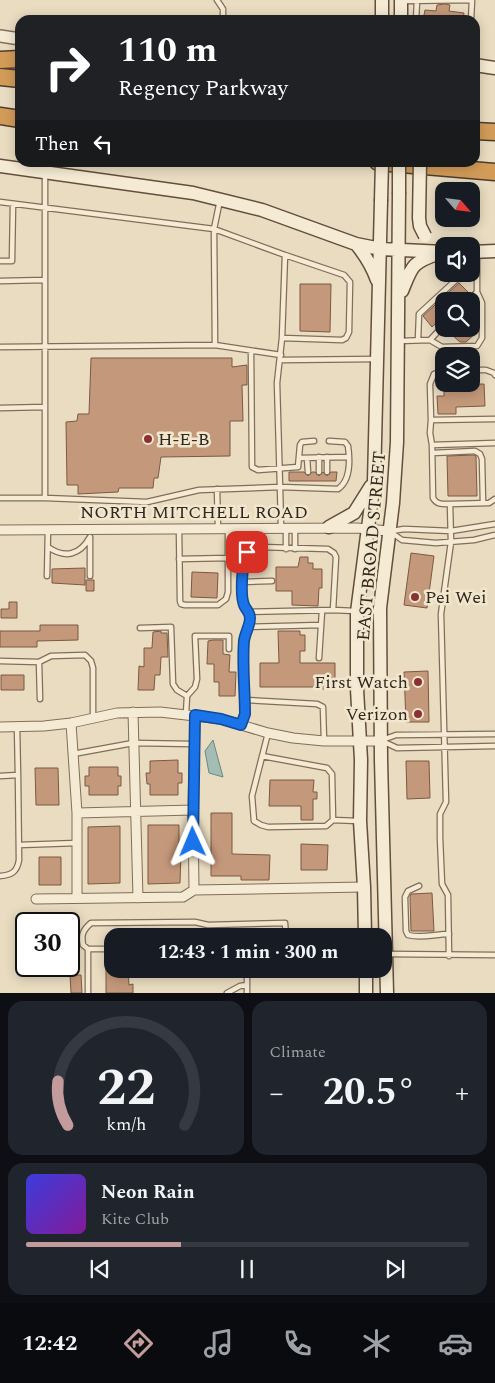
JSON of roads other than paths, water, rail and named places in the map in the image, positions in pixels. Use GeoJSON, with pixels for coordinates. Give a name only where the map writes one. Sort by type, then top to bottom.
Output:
{"type":"FeatureCollection","features":[{"type":"Feature","properties":{"kind":"highway"},"geometry":{"type":"LineString","coordinates":[[0,60],[15,59]]}},
{"type":"Feature","properties":{"kind":"highway"},"geometry":{"type":"LineString","coordinates":[[0,76],[15,78]]}},
{"type":"Feature","properties":{"kind":"highway"},"geometry":{"type":"LineString","coordinates":[[0,116],[15,118]]}},
{"type":"Feature","properties":{"kind":"highway"},"geometry":{"type":"LineString","coordinates":[[480,131],[495,132]]}},
{"type":"Feature","properties":{"kind":"highway"},"geometry":{"type":"LineString","coordinates":[[438,167],[495,172]]}},
{"type":"Feature","properties":{"kind":"main road"},"geometry":{"type":"LineString","coordinates":[[401,0],[401,15]]}},
{"type":"Feature","properties":{"kind":"main road"},"geometry":{"type":"LineString","coordinates":[[480,66],[495,68]]}},
{"type":"Feature","properties":{"kind":"main road"},"geometry":{"type":"LineString","coordinates":[[0,166],[193,193],[262,210],[356,244],[381,249],[435,252]]}},
{"type":"Feature","properties":{"kind":"main road","name":"EAST BROAD STREET"},"geometry":{"type":"LineString","coordinates":[[365,928],[360,821],[357,612],[374,482],[378,285],[381,249],[380,167]]}},
{"type":"Feature","properties":{"kind":"main road","name":"EAST BROAD STREET"},"geometry":{"type":"LineString","coordinates":[[384,928],[380,608],[388,531],[393,503],[397,442],[399,167]]}},
{"type":"Feature","properties":{"kind":"main road"},"geometry":{"type":"LineString","coordinates":[[420,167],[420,226],[425,236],[435,245]]}},
{"type":"Feature","properties":{"kind":"main road"},"geometry":{"type":"LineString","coordinates":[[356,244],[373,268],[378,285]]}},
{"type":"Feature","properties":{"kind":"main road"},"geometry":{"type":"LineString","coordinates":[[480,252],[495,251]]}},
{"type":"Feature","properties":{"kind":"main road"},"geometry":{"type":"LineString","coordinates":[[399,298],[409,272],[414,265],[420,260],[435,255]]}},
{"type":"Feature","properties":{"kind":"main road"},"geometry":{"type":"LineString","coordinates":[[329,528],[354,513],[374,482]]}},
{"type":"Feature","properties":{"kind":"main road"},"geometry":{"type":"LineString","coordinates":[[366,978],[366,993]]}},
{"type":"Feature","properties":{"kind":"main road","name":"EAST BROAD STREET"},"geometry":{"type":"LineString","coordinates":[[385,978],[386,993]]}},
{"type":"Feature","properties":{"kind":"street"},"geometry":{"type":"LineString","coordinates":[[0,36],[15,38]]}},
{"type":"Feature","properties":{"kind":"street","name":"NORTH MITCHELL ROAD"},"geometry":{"type":"LineString","coordinates":[[0,530],[48,529],[90,533],[179,528],[329,528],[388,531]]}},
{"type":"Feature","properties":{"kind":"street"},"geometry":{"type":"LineString","coordinates":[[0,727],[71,723],[117,713],[133,712],[190,715],[221,719],[268,733],[293,738],[324,741],[380,741]]}},
{"type":"Feature","properties":{"kind":"street"},"geometry":{"type":"LineString","coordinates":[[133,712],[138,898]]}},
{"type":"Feature","properties":{"kind":"street"},"geometry":{"type":"LineString","coordinates":[[190,715],[193,744],[194,890]]}},
{"type":"Feature","properties":{"kind":"street"},"geometry":{"type":"LineString","coordinates":[[71,723],[77,813],[77,898]]}},
{"type":"Feature","properties":{"kind":"street"},"geometry":{"type":"LineString","coordinates":[[77,813],[193,810]]}},
{"type":"Feature","properties":{"kind":"street"},"geometry":{"type":"LineString","coordinates":[[36,899],[183,898],[194,890],[364,887]]}},
{"type":"Feature","properties":{"kind":"lane"},"geometry":{"type":"LineString","coordinates":[[217,0],[223,9],[223,15]]}},
{"type":"Feature","properties":{"kind":"lane"},"geometry":{"type":"LineString","coordinates":[[401,0],[472,0],[470,15]]}},
{"type":"Feature","properties":{"kind":"lane"},"geometry":{"type":"LineString","coordinates":[[416,15],[417,1]]}},
{"type":"Feature","properties":{"kind":"lane"},"geometry":{"type":"LineString","coordinates":[[44,172],[45,498]]}},
{"type":"Feature","properties":{"kind":"lane"},"geometry":{"type":"LineString","coordinates":[[215,345],[214,229],[220,199]]}},
{"type":"Feature","properties":{"kind":"lane"},"geometry":{"type":"LineString","coordinates":[[0,202],[214,229],[344,276],[350,282],[349,332],[346,338],[342,340],[282,338]]}},
{"type":"Feature","properties":{"kind":"lane"},"geometry":{"type":"LineString","coordinates":[[0,262],[12,261],[13,204]]}},
{"type":"Feature","properties":{"kind":"lane"},"geometry":{"type":"LineString","coordinates":[[285,255],[282,338],[278,383],[280,487],[288,528],[295,549]]}},
{"type":"Feature","properties":{"kind":"lane"},"geometry":{"type":"LineString","coordinates":[[0,281],[45,280]]}},
{"type":"Feature","properties":{"kind":"lane"},"geometry":{"type":"LineString","coordinates":[[418,340],[419,314],[454,282]]}},
{"type":"Feature","properties":{"kind":"lane"},"geometry":{"type":"LineString","coordinates":[[477,282],[477,292]]}},
{"type":"Feature","properties":{"kind":"lane"},"geometry":{"type":"LineString","coordinates":[[398,341],[430,340],[442,347],[477,346],[482,338],[482,304],[480,299]]}},
{"type":"Feature","properties":{"kind":"lane"},"geometry":{"type":"LineString","coordinates":[[430,340],[435,335]]}},
{"type":"Feature","properties":{"kind":"lane"},"geometry":{"type":"LineString","coordinates":[[0,347],[215,345],[280,358],[377,359]]}},
{"type":"Feature","properties":{"kind":"lane"},"geometry":{"type":"LineString","coordinates":[[252,351],[252,467],[258,470],[298,469],[300,445],[302,442],[314,441]]}},
{"type":"Feature","properties":{"kind":"lane"},"geometry":{"type":"LineString","coordinates":[[480,370],[494,373],[495,376]]}},
{"type":"Feature","properties":{"kind":"lane"},"geometry":{"type":"LineString","coordinates":[[435,374],[430,384],[433,498],[435,502],[440,504],[489,503],[495,499]]}},
{"type":"Feature","properties":{"kind":"lane"},"geometry":{"type":"LineString","coordinates":[[0,408],[45,407]]}},
{"type":"Feature","properties":{"kind":"lane"},"geometry":{"type":"LineString","coordinates":[[431,420],[495,420]]}},
{"type":"Feature","properties":{"kind":"lane"},"geometry":{"type":"LineString","coordinates":[[0,498],[147,502],[199,490],[280,487],[338,489],[345,484],[348,478],[348,446],[345,442],[329,440]]}},
{"type":"Feature","properties":{"kind":"lane"},"geometry":{"type":"LineString","coordinates":[[432,446],[495,443]]}},
{"type":"Feature","properties":{"kind":"lane"},"geometry":{"type":"LineString","coordinates":[[432,453],[475,451],[480,454],[482,459],[483,503]]}},
{"type":"Feature","properties":{"kind":"lane"},"geometry":{"type":"LineString","coordinates":[[319,457],[319,472]]}},
{"type":"Feature","properties":{"kind":"lane"},"geometry":{"type":"LineString","coordinates":[[327,457],[327,472]]}},
{"type":"Feature","properties":{"kind":"lane"},"geometry":{"type":"LineString","coordinates":[[299,458],[349,457]]}},
{"type":"Feature","properties":{"kind":"lane"},"geometry":{"type":"LineString","coordinates":[[307,458],[308,472]]}},
{"type":"Feature","properties":{"kind":"lane"},"geometry":{"type":"LineString","coordinates":[[298,481],[298,487]]}},
{"type":"Feature","properties":{"kind":"lane"},"geometry":{"type":"LineString","coordinates":[[308,481],[309,488]]}},
{"type":"Feature","properties":{"kind":"lane"},"geometry":{"type":"LineString","coordinates":[[320,481],[320,488]]}},
{"type":"Feature","properties":{"kind":"lane"},"geometry":{"type":"LineString","coordinates":[[327,481],[327,488]]}},
{"type":"Feature","properties":{"kind":"lane"},"geometry":{"type":"LineString","coordinates":[[179,528],[181,604],[218,605],[226,599],[228,592],[228,558],[217,489]]}},
{"type":"Feature","properties":{"kind":"lane"},"geometry":{"type":"LineString","coordinates":[[449,956],[448,895],[442,884],[440,814],[446,802],[441,614],[451,542],[450,504]]}},
{"type":"Feature","properties":{"kind":"lane"},"geometry":{"type":"LineString","coordinates":[[388,531],[404,529],[451,531],[495,524]]}},
{"type":"Feature","properties":{"kind":"lane"},"geometry":{"type":"LineString","coordinates":[[260,528],[260,548]]}},
{"type":"Feature","properties":{"kind":"lane"},"geometry":{"type":"LineString","coordinates":[[286,549],[288,528]]}},
{"type":"Feature","properties":{"kind":"lane"},"geometry":{"type":"LineString","coordinates":[[46,576],[48,529]]}},
{"type":"Feature","properties":{"kind":"lane"},"geometry":{"type":"LineString","coordinates":[[388,531],[402,540],[451,542],[474,540],[495,535]]}},
{"type":"Feature","properties":{"kind":"lane"},"geometry":{"type":"LineString","coordinates":[[48,547],[64,555],[69,554],[83,547],[90,533]]}},
{"type":"Feature","properties":{"kind":"lane"},"geometry":{"type":"LineString","coordinates":[[90,533],[90,576]]}},
{"type":"Feature","properties":{"kind":"lane"},"geometry":{"type":"LineString","coordinates":[[241,725],[245,714],[244,640],[250,620],[243,600],[244,557],[247,552],[260,548],[328,549],[334,553],[336,557],[333,610]]}},
{"type":"Feature","properties":{"kind":"lane"},"geometry":{"type":"LineString","coordinates":[[179,559],[228,558]]}},
{"type":"Feature","properties":{"kind":"lane"},"geometry":{"type":"LineString","coordinates":[[243,582],[272,581]]}},
{"type":"Feature","properties":{"kind":"lane"},"geometry":{"type":"LineString","coordinates":[[248,612],[333,610],[357,612]]}},
{"type":"Feature","properties":{"kind":"lane"},"geometry":{"type":"LineString","coordinates":[[319,658],[322,611]]}},
{"type":"Feature","properties":{"kind":"lane"},"geometry":{"type":"LineString","coordinates":[[248,627],[321,625]]}},
{"type":"Feature","properties":{"kind":"lane"},"geometry":{"type":"LineString","coordinates":[[140,628],[171,627],[173,684],[177,690],[186,696],[190,715]]}},
{"type":"Feature","properties":{"kind":"lane"},"geometry":{"type":"LineString","coordinates":[[186,696],[195,687],[197,679],[195,636],[229,636],[229,649]]}},
{"type":"Feature","properties":{"kind":"lane"},"geometry":{"type":"LineString","coordinates":[[0,661],[39,662],[51,656],[86,655],[91,661],[93,668],[93,718]]}},
{"type":"Feature","properties":{"kind":"lane"},"geometry":{"type":"LineString","coordinates":[[39,662],[40,699]]}},
{"type":"Feature","properties":{"kind":"lane"},"geometry":{"type":"LineString","coordinates":[[245,700],[317,704],[323,707],[324,741]]}},
{"type":"Feature","properties":{"kind":"lane"},"geometry":{"type":"LineString","coordinates":[[0,876],[12,874],[17,869],[19,860],[17,726]]}},
{"type":"Feature","properties":{"kind":"lane"},"geometry":{"type":"LineString","coordinates":[[268,733],[252,796],[254,821],[268,827],[326,826],[334,820],[360,821]]}},
{"type":"Feature","properties":{"kind":"lane"},"geometry":{"type":"LineString","coordinates":[[380,741],[396,735],[495,734]]}},
{"type":"Feature","properties":{"kind":"lane"},"geometry":{"type":"LineString","coordinates":[[380,741],[397,748],[495,746]]}},
{"type":"Feature","properties":{"kind":"lane"},"geometry":{"type":"LineString","coordinates":[[74,754],[133,742],[193,744]]}},
{"type":"Feature","properties":{"kind":"lane"},"geometry":{"type":"LineString","coordinates":[[262,756],[327,768],[332,774],[334,820]]}},
{"type":"Feature","properties":{"kind":"lane"},"geometry":{"type":"LineString","coordinates":[[0,776],[18,776]]}},
{"type":"Feature","properties":{"kind":"lane"},"geometry":{"type":"LineString","coordinates":[[19,845],[77,843]]}},
{"type":"Feature","properties":{"kind":"lane"},"geometry":{"type":"LineString","coordinates":[[419,886],[413,887],[405,897],[406,931],[408,935],[449,934]]}},
{"type":"Feature","properties":{"kind":"lane"},"geometry":{"type":"LineString","coordinates":[[104,948],[88,949],[83,945],[83,931],[91,923],[195,922],[208,925],[285,923],[285,928]]}},
{"type":"Feature","properties":{"kind":"lane"},"geometry":{"type":"LineString","coordinates":[[88,949],[88,993]]}},
{"type":"Feature","properties":{"kind":"lane"},"geometry":{"type":"LineString","coordinates":[[392,954],[495,955]]}},
{"type":"Feature","properties":{"kind":"lane"},"geometry":{"type":"LineString","coordinates":[[247,978],[247,993]]}},
{"type":"Feature","properties":{"kind":"lane"},"geometry":{"type":"LineString","coordinates":[[227,993],[240,986],[247,985]]}},
{"type":"Feature","properties":{"kind":"water"},"geometry":{"type":"Polygon","coordinates":[[[213,740],[223,777],[209,773],[205,751],[213,740]]]}},
{"type":"Feature","properties":{"kind":"place","name":"H-E-B"},"geometry":{"type":"Point","coordinates":[148,439]}},
{"type":"Feature","properties":{"kind":"place","name":"Pei Wei"},"geometry":{"type":"Point","coordinates":[415,597]}},
{"type":"Feature","properties":{"kind":"place","name":"First Watch"},"geometry":{"type":"Point","coordinates":[418,682]}},
{"type":"Feature","properties":{"kind":"place","name":"Verizon"},"geometry":{"type":"Point","coordinates":[418,714]}}]}
